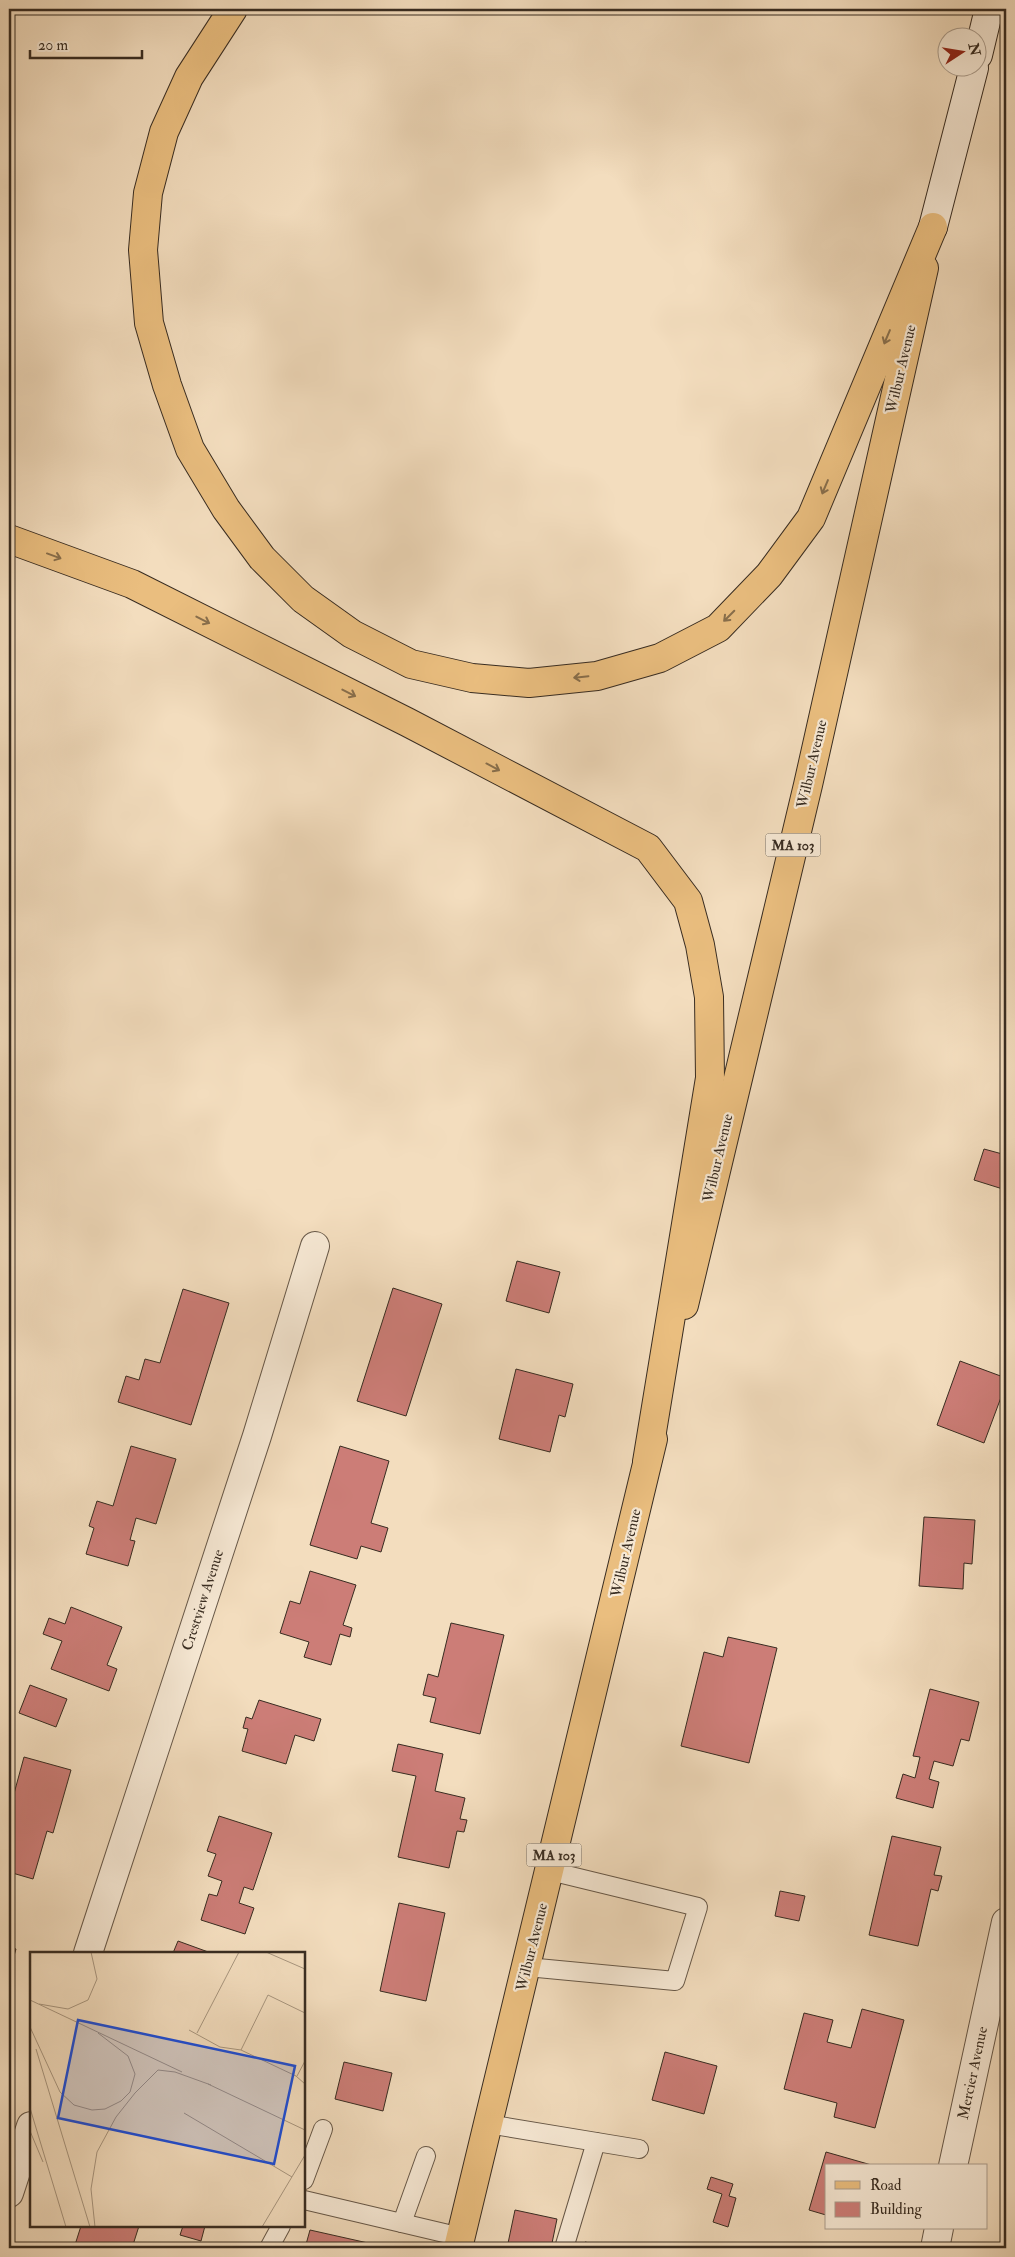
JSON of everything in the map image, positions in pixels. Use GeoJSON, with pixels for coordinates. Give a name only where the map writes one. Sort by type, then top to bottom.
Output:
{"type":"FeatureCollection","features":[{"type":"Feature","properties":{"kind":"main road"},"geometry":{"type":"LineString","coordinates":[[233,9],[189,77],[164,132],[148,193],[143,250],[148,323],[167,385],[190,449],[226,508],[262,558],[304,599],[352,634],[412,664],[472,678],[529,682],[597,676],[660,658],[718,628],[769,575],[811,518],[933,227]]}},
{"type":"Feature","properties":{"kind":"main road","name":"Wilbur Avenue"},"geometry":{"type":"LineString","coordinates":[[459,2243],[550,1871],[808,785],[933,227]]}},
{"type":"Feature","properties":{"kind":"main road"},"geometry":{"type":"LineString","coordinates":[[9,539],[132,584],[407,722],[648,848],[688,901],[700,945],[709,997],[710,1078],[647,1462]]}},
{"type":"Feature","properties":{"kind":"street"},"geometry":{"type":"LineString","coordinates":[[984,28],[989,9]]}},
{"type":"Feature","properties":{"kind":"street","name":"Wilbur Avenue"},"geometry":{"type":"LineString","coordinates":[[933,227],[971,78]]}},
{"type":"Feature","properties":{"kind":"street","name":"Crestview Avenue"},"geometry":{"type":"LineString","coordinates":[[88,1952],[254,1445],[315,1246]]}},
{"type":"Feature","properties":{"kind":"street","name":"Mercier Avenue"},"geometry":{"type":"LineString","coordinates":[[953,2164],[1006,1922]]}},
{"type":"Feature","properties":{"kind":"street"},"geometry":{"type":"LineString","coordinates":[[9,2193],[30,2129]]}},
{"type":"Feature","properties":{"kind":"street"},"geometry":{"type":"LineString","coordinates":[[935,2248],[939,2230]]}},
{"type":"Feature","properties":{"kind":"lane"},"geometry":{"type":"LineString","coordinates":[[527,1967],[676,1981],[698,1906],[550,1871]]}},
{"type":"Feature","properties":{"kind":"lane"},"geometry":{"type":"LineString","coordinates":[[488,2124],[639,2149]]}},
{"type":"Feature","properties":{"kind":"lane"},"geometry":{"type":"LineString","coordinates":[[305,2177],[323,2129]]}},
{"type":"Feature","properties":{"kind":"lane"},"geometry":{"type":"LineString","coordinates":[[564,2248],[596,2142]]}},
{"type":"Feature","properties":{"kind":"lane"},"geometry":{"type":"LineString","coordinates":[[402,2223],[426,2156]]}},
{"type":"Feature","properties":{"kind":"lane"},"geometry":{"type":"LineString","coordinates":[[305,2200],[402,2223],[459,2243]]}},
{"type":"Feature","properties":{"kind":"lane"},"geometry":{"type":"LineString","coordinates":[[269,2248],[280,2227]]}},
{"type":"Feature","properties":{"kind":"building"},"geometry":{"type":"Polygon","coordinates":[[[984,1149],[1006,1155],[1006,1190],[974,1180],[984,1149]]]}},
{"type":"Feature","properties":{"kind":"building"},"geometry":{"type":"Polygon","coordinates":[[[517,1261],[560,1272],[549,1313],[506,1301],[517,1261]]]}},
{"type":"Feature","properties":{"kind":"building"},"geometry":{"type":"Polygon","coordinates":[[[393,1288],[442,1304],[406,1416],[357,1401],[393,1288]]]}},
{"type":"Feature","properties":{"kind":"building"},"geometry":{"type":"Polygon","coordinates":[[[183,1289],[229,1303],[191,1425],[118,1402],[126,1376],[139,1380],[145,1359],[160,1363],[183,1289]]]}},
{"type":"Feature","properties":{"kind":"building"},"geometry":{"type":"Polygon","coordinates":[[[960,1361],[1006,1378],[1006,1384],[984,1443],[937,1425],[960,1361]]]}},
{"type":"Feature","properties":{"kind":"building"},"geometry":{"type":"Polygon","coordinates":[[[516,1369],[573,1384],[565,1417],[559,1415],[550,1452],[499,1439],[516,1369]]]}},
{"type":"Feature","properties":{"kind":"building"},"geometry":{"type":"Polygon","coordinates":[[[131,1446],[176,1459],[156,1524],[136,1518],[130,1540],[135,1541],[128,1566],[86,1554],[94,1528],[89,1526],[97,1501],[113,1506],[131,1446]]]}},
{"type":"Feature","properties":{"kind":"building"},"geometry":{"type":"Polygon","coordinates":[[[340,1446],[389,1461],[371,1523],[388,1528],[381,1552],[361,1546],[357,1559],[310,1545],[340,1446]]]}},
{"type":"Feature","properties":{"kind":"building"},"geometry":{"type":"Polygon","coordinates":[[[924,1517],[975,1520],[972,1564],[964,1563],[963,1589],[919,1586],[924,1517]]]}},
{"type":"Feature","properties":{"kind":"building"},"geometry":{"type":"Polygon","coordinates":[[[310,1571],[356,1585],[343,1625],[352,1628],[350,1637],[340,1634],[331,1665],[304,1657],[309,1642],[280,1633],[290,1601],[300,1604],[310,1571]]]}},
{"type":"Feature","properties":{"kind":"building"},"geometry":{"type":"Polygon","coordinates":[[[71,1607],[122,1627],[107,1665],[117,1669],[109,1691],[51,1669],[62,1641],[43,1634],[49,1618],[65,1624],[71,1607]]]}},
{"type":"Feature","properties":{"kind":"building"},"geometry":{"type":"Polygon","coordinates":[[[451,1623],[504,1635],[480,1734],[430,1722],[436,1698],[423,1695],[428,1674],[438,1677],[451,1623]]]}},
{"type":"Feature","properties":{"kind":"building"},"geometry":{"type":"Polygon","coordinates":[[[728,1637],[777,1648],[749,1763],[681,1746],[704,1652],[723,1657],[728,1637]]]}},
{"type":"Feature","properties":{"kind":"building"},"geometry":{"type":"Polygon","coordinates":[[[30,1685],[67,1699],[56,1727],[19,1713],[30,1685]]]}},
{"type":"Feature","properties":{"kind":"building"},"geometry":{"type":"Polygon","coordinates":[[[930,1689],[979,1702],[969,1741],[961,1739],[953,1766],[934,1761],[929,1779],[939,1782],[933,1808],[896,1798],[903,1774],[915,1778],[920,1757],[913,1756],[930,1689]]]}},
{"type":"Feature","properties":{"kind":"building"},"geometry":{"type":"Polygon","coordinates":[[[259,1700],[321,1719],[314,1741],[295,1735],[286,1764],[242,1751],[248,1729],[243,1728],[246,1717],[252,1719],[259,1700]]]}},
{"type":"Feature","properties":{"kind":"building"},"geometry":{"type":"Polygon","coordinates":[[[398,1744],[443,1754],[435,1791],[465,1798],[460,1819],[467,1820],[464,1832],[457,1831],[449,1868],[398,1857],[416,1776],[392,1771],[398,1744]]]}},
{"type":"Feature","properties":{"kind":"building"},"geometry":{"type":"Polygon","coordinates":[[[24,1757],[71,1770],[53,1833],[47,1831],[33,1879],[9,1872],[9,1812],[24,1757]]]}},
{"type":"Feature","properties":{"kind":"building"},"geometry":{"type":"Polygon","coordinates":[[[219,1816],[272,1833],[253,1890],[244,1887],[239,1903],[254,1908],[245,1934],[201,1920],[209,1894],[217,1896],[222,1881],[208,1876],[216,1854],[207,1851],[219,1816]]]}},
{"type":"Feature","properties":{"kind":"building"},"geometry":{"type":"Polygon","coordinates":[[[892,1836],[941,1847],[934,1875],[942,1876],[938,1891],[931,1889],[918,1946],[869,1935],[892,1836]]]}},
{"type":"Feature","properties":{"kind":"building"},"geometry":{"type":"Polygon","coordinates":[[[780,1891],[805,1896],[799,1921],[775,1916],[780,1891]]]}},
{"type":"Feature","properties":{"kind":"building"},"geometry":{"type":"Polygon","coordinates":[[[399,1903],[445,1913],[426,2001],[380,1991],[399,1903]]]}},
{"type":"Feature","properties":{"kind":"building"},"geometry":{"type":"Polygon","coordinates":[[[178,1941],[208,1952],[173,1952],[178,1941]]]}},
{"type":"Feature","properties":{"kind":"building"},"geometry":{"type":"Polygon","coordinates":[[[9,1947],[16,1949],[9,1973],[9,1947]]]}},
{"type":"Feature","properties":{"kind":"building"},"geometry":{"type":"Polygon","coordinates":[[[862,2009],[904,2020],[875,2128],[834,2117],[837,2103],[784,2089],[804,2013],[833,2020],[827,2042],[851,2048],[862,2009]]]}},
{"type":"Feature","properties":{"kind":"building"},"geometry":{"type":"Polygon","coordinates":[[[665,2052],[717,2066],[704,2114],[652,2100],[665,2052]]]}},
{"type":"Feature","properties":{"kind":"building"},"geometry":{"type":"Polygon","coordinates":[[[344,2062],[392,2073],[383,2111],[335,2099],[344,2062]]]}},
{"type":"Feature","properties":{"kind":"building"},"geometry":{"type":"Polygon","coordinates":[[[826,2152],[868,2164],[825,2164],[825,2215],[809,2210],[826,2152]]]}},
{"type":"Feature","properties":{"kind":"building"},"geometry":{"type":"Polygon","coordinates":[[[711,2177],[733,2184],[729,2196],[736,2198],[728,2227],[713,2222],[722,2194],[707,2189],[711,2177]]]}},
{"type":"Feature","properties":{"kind":"building"},"geometry":{"type":"Polygon","coordinates":[[[515,2210],[557,2219],[551,2248],[507,2248],[515,2210]]]}},
{"type":"Feature","properties":{"kind":"building"},"geometry":{"type":"Polygon","coordinates":[[[81,2227],[139,2227],[132,2248],[74,2248],[81,2227]]]}},
{"type":"Feature","properties":{"kind":"building"},"geometry":{"type":"Polygon","coordinates":[[[183,2227],[205,2227],[201,2241],[180,2235],[183,2227]]]}},
{"type":"Feature","properties":{"kind":"building"},"geometry":{"type":"Polygon","coordinates":[[[310,2230],[368,2243],[366,2248],[305,2248],[310,2230]]]}},
{"type":"Feature","properties":{"kind":"building"},"geometry":{"type":"Polygon","coordinates":[[[585,2242],[612,2248],[583,2248],[585,2242]]]}}]}
